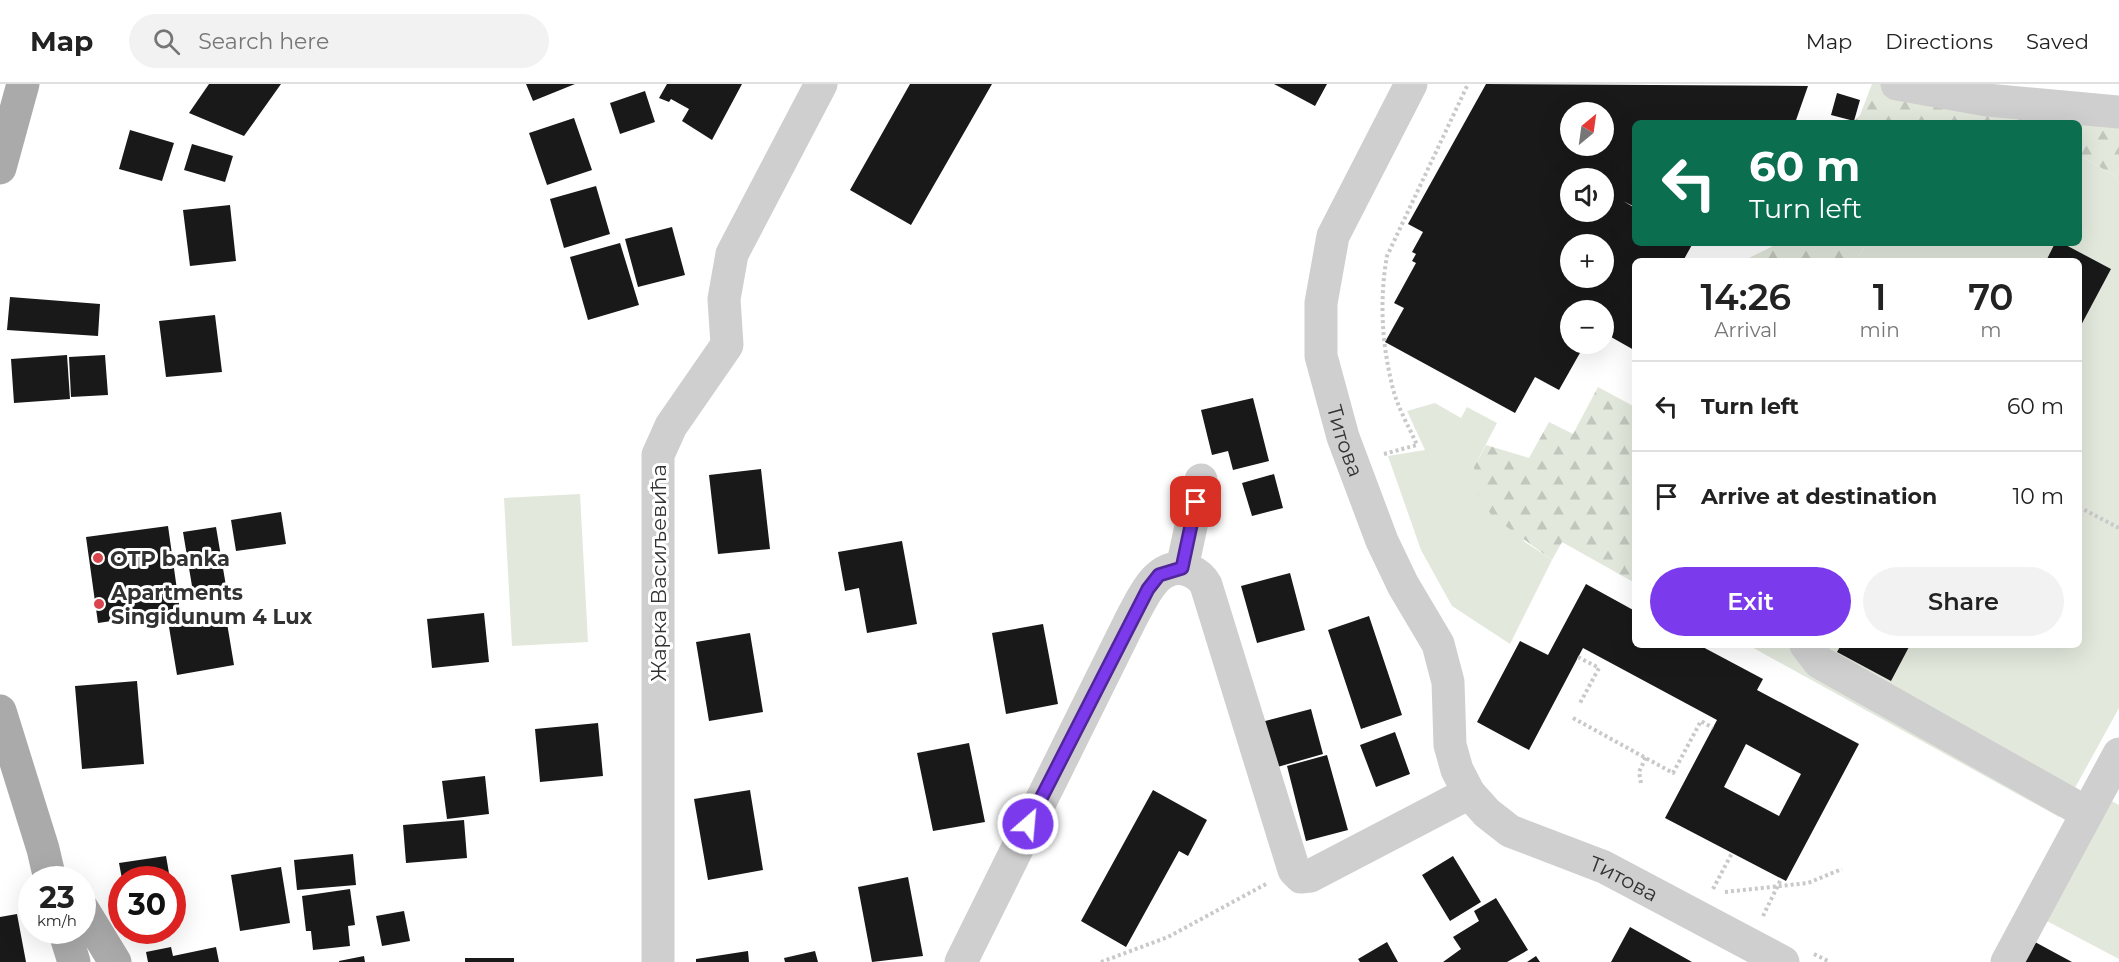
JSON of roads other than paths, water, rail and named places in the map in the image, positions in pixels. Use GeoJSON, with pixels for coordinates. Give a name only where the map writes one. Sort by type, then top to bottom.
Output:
{"type":"FeatureCollection","features":[{"type":"Feature","properties":{"kind":"main road"},"geometry":{"type":"LineString","coordinates":[[0,168],[22,84]]}},
{"type":"Feature","properties":{"kind":"main road"},"geometry":{"type":"LineString","coordinates":[[0,711],[47,864]]}},
{"type":"Feature","properties":{"kind":"main road"},"geometry":{"type":"LineString","coordinates":[[96,931],[115,962]]}},
{"type":"Feature","properties":{"kind":"main road"},"geometry":{"type":"LineString","coordinates":[[68,944],[74,962]]}},
{"type":"Feature","properties":{"kind":"street","name":"Жарка Васиљевића"},"geometry":{"type":"LineString","coordinates":[[658,962],[658,455],[671,426],[727,345],[724,299],[732,254],[821,84]]}},
{"type":"Feature","properties":{"kind":"street","name":"Титова"},"geometry":{"type":"LineString","coordinates":[[1410,84],[1333,236],[1322,303],[1321,356],[1344,437],[1382,541],[1403,585],[1438,644],[1448,682],[1450,745],[1457,770],[1469,793],[1487,813],[1510,831],[1604,867],[1783,962]]}},
{"type":"Feature","properties":{"kind":"street"},"geometry":{"type":"LineString","coordinates":[[1897,84],[1988,92],[2119,112]]}},
{"type":"Feature","properties":{"kind":"street"},"geometry":{"type":"LineString","coordinates":[[1201,480],[1194,577],[1294,870],[1301,878],[1310,876],[1469,793]]}},
{"type":"Feature","properties":{"kind":"street"},"geometry":{"type":"LineString","coordinates":[[961,962],[1132,617],[1159,575],[1194,577]]}},
{"type":"Feature","properties":{"kind":"street"},"geometry":{"type":"LineString","coordinates":[[1808,648],[1819,662],[2086,813]]}},
{"type":"Feature","properties":{"kind":"street"},"geometry":{"type":"LineString","coordinates":[[2007,962],[2086,813],[2116,767]]}},
{"type":"Feature","properties":{"kind":"place","name":"OTP banka"},"geometry":{"type":"Point","coordinates":[98,558]}},
{"type":"Feature","properties":{"kind":"place","name":"Apartments Singidunum 4 Lux"},"geometry":{"type":"Point","coordinates":[99,604]}}]}
